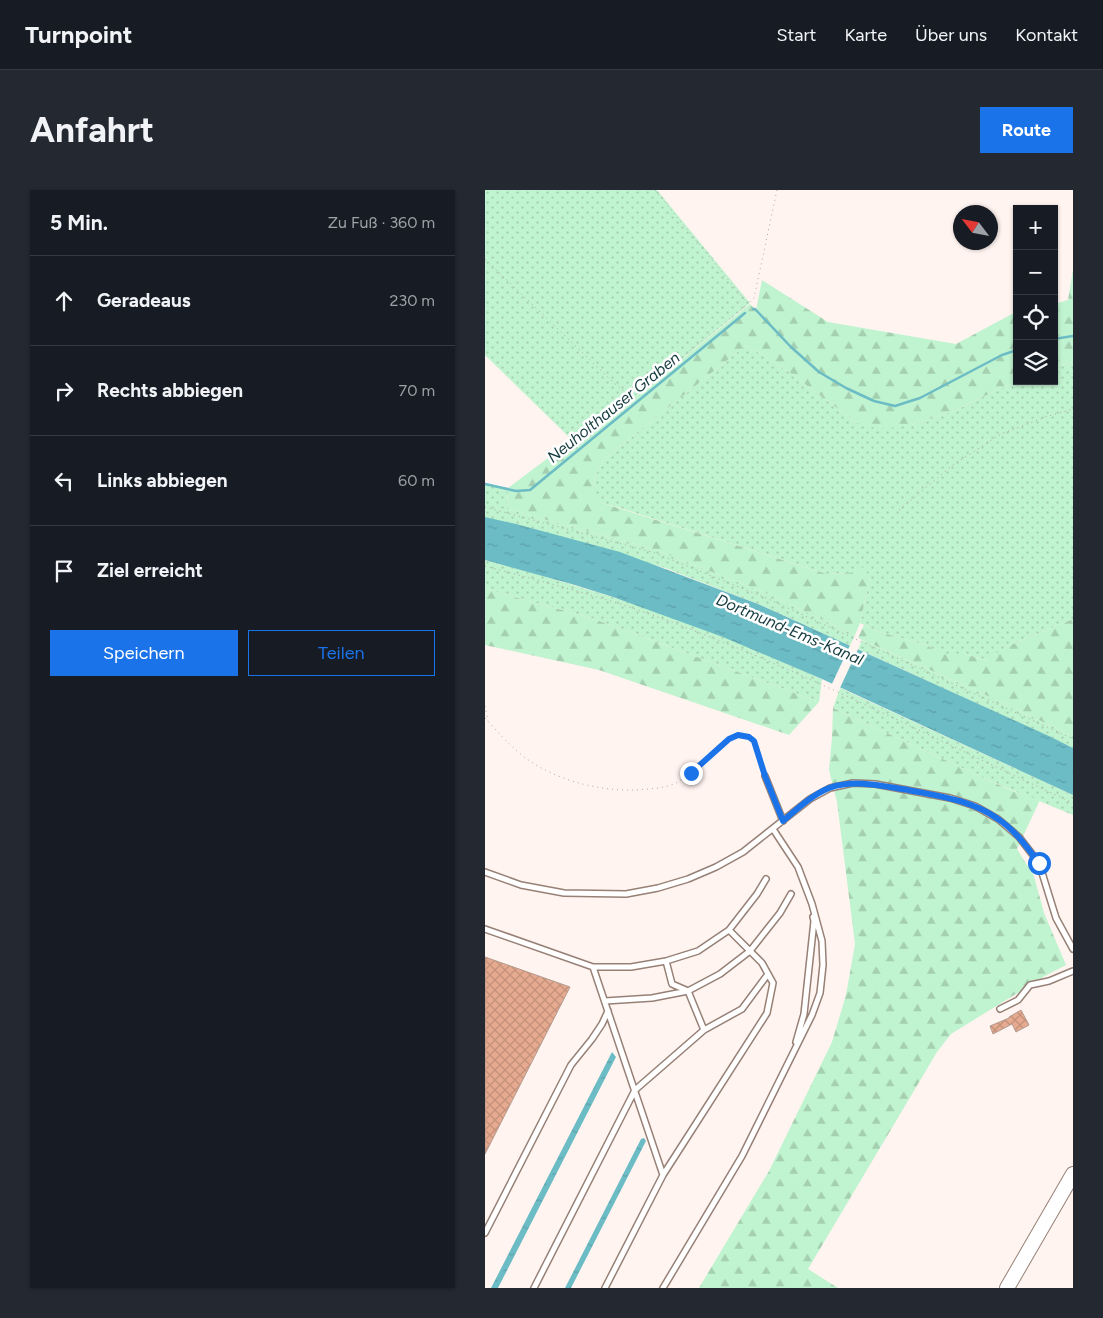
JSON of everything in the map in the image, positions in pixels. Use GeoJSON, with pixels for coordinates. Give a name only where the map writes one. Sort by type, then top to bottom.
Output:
{"type":"FeatureCollection","features":[{"type":"Feature","properties":{"kind":"main road"},"geometry":{"type":"LineString","coordinates":[[1007,1288],[1073,1174]]}},
{"type":"Feature","properties":{"kind":"lane"},"geometry":{"type":"LineString","coordinates":[[765,776],[783,821]]}},
{"type":"Feature","properties":{"kind":"lane"},"geometry":{"type":"LineString","coordinates":[[485,872],[521,885],[564,893],[626,894],[658,888],[716,868],[743,852],[818,794],[830,788],[853,783],[875,784],[950,798],[975,806],[999,819],[1019,837],[1039,863],[1056,918],[1073,949]]}},
{"type":"Feature","properties":{"kind":"lane"},"geometry":{"type":"LineString","coordinates":[[663,1288],[742,1156],[812,1015],[820,992],[823,965],[822,941],[812,904],[798,867],[773,829]]}},
{"type":"Feature","properties":{"kind":"lane"},"geometry":{"type":"LineString","coordinates":[[485,929],[593,967],[631,967],[666,961],[698,951],[729,930],[757,894],[766,879]]}},
{"type":"Feature","properties":{"kind":"lane"},"geometry":{"type":"LineString","coordinates":[[605,1001],[652,998],[689,991],[720,974],[751,951],[791,894]]}},
{"type":"Feature","properties":{"kind":"lane"},"geometry":{"type":"LineString","coordinates":[[792,1056],[804,1014],[814,921],[812,904]]}},
{"type":"Feature","properties":{"kind":"lane"},"geometry":{"type":"LineString","coordinates":[[605,1288],[663,1175],[767,1013],[773,983],[762,963],[729,930]]}},
{"type":"Feature","properties":{"kind":"lane"},"geometry":{"type":"LineString","coordinates":[[666,961],[672,984],[689,991],[704,1030]]}},
{"type":"Feature","properties":{"kind":"lane"},"geometry":{"type":"LineString","coordinates":[[593,967],[663,1175]]}},
{"type":"Feature","properties":{"kind":"lane"},"geometry":{"type":"LineString","coordinates":[[1001,1009],[1018,1000],[1029,984],[1049,981],[1073,971]]}},
{"type":"Feature","properties":{"kind":"lane"},"geometry":{"type":"LineString","coordinates":[[534,1288],[635,1090],[704,1030],[742,1009],[768,974]]}},
{"type":"Feature","properties":{"kind":"lane"},"geometry":{"type":"LineString","coordinates":[[485,1233],[571,1065],[592,1039],[608,1011]]}},
{"type":"Feature","properties":{"kind":"path"},"geometry":{"type":"LineString","coordinates":[[655,190],[748,304]]}},
{"type":"Feature","properties":{"kind":"path"},"geometry":{"type":"LineString","coordinates":[[579,436],[632,397],[754,298],[777,190]]}},
{"type":"Feature","properties":{"kind":"path"},"geometry":{"type":"LineString","coordinates":[[485,259],[614,383],[632,397]]}},
{"type":"Feature","properties":{"kind":"path"},"geometry":{"type":"LineString","coordinates":[[899,510],[953,465],[1001,434],[1073,408]]}},
{"type":"Feature","properties":{"kind":"path"},"geometry":{"type":"LineString","coordinates":[[485,507],[655,553],[766,598],[1073,739]]}},
{"type":"Feature","properties":{"kind":"path"},"geometry":{"type":"LineString","coordinates":[[485,566],[539,580],[637,610],[735,648],[835,691],[1073,803]]}},
{"type":"Feature","properties":{"kind":"path"},"geometry":{"type":"LineString","coordinates":[[485,706],[489,722]]}},
{"type":"Feature","properties":{"kind":"path"},"geometry":{"type":"LineString","coordinates":[[485,718],[523,756],[540,767],[563,778],[594,787],[622,790],[651,789],[675,783],[691,773],[729,739],[738,735],[749,737],[754,741],[765,776]]}},
{"type":"Feature","properties":{"kind":"green space"},"geometry":{"type":"Polygon","coordinates":[[[485,190],[657,190],[750,303],[633,399],[572,440],[485,355],[485,190]]]}},
{"type":"Feature","properties":{"kind":"green space"},"geometry":{"type":"Polygon","coordinates":[[[1073,270],[1073,362],[1058,366],[1058,303],[1068,300],[1073,270]]]}},
{"type":"Feature","properties":{"kind":"green space"},"geometry":{"type":"Polygon","coordinates":[[[762,280],[828,322],[956,344],[1013,314],[1013,383],[956,410],[912,425],[880,429],[857,423],[789,372],[746,345],[603,460],[595,477],[593,489],[599,502],[827,574],[850,573],[863,567],[870,577],[860,623],[855,635],[766,593],[656,550],[507,509],[508,488],[572,440],[633,399],[750,304],[756,310],[762,280]]]}},
{"type":"Feature","properties":{"kind":"green space"},"geometry":{"type":"Polygon","coordinates":[[[746,345],[789,372],[857,423],[912,425],[956,410],[1013,383],[1013,385],[1058,385],[1058,366],[1073,362],[1073,619],[1006,647],[987,660],[964,654],[942,654],[926,645],[879,632],[860,623],[870,577],[850,573],[827,574],[598,502],[593,489],[595,477],[603,460],[746,345]]]}},
{"type":"Feature","properties":{"kind":"green space"},"geometry":{"type":"Polygon","coordinates":[[[485,483],[508,488],[507,509],[656,550],[766,593],[855,635],[850,646],[758,604],[665,568],[485,517],[485,483]]]}},
{"type":"Feature","properties":{"kind":"green space"},"geometry":{"type":"Polygon","coordinates":[[[485,560],[565,582],[644,607],[759,652],[822,679],[819,702],[591,618],[485,589],[485,560]]]}},
{"type":"Feature","properties":{"kind":"green space"},"geometry":{"type":"Polygon","coordinates":[[[485,589],[591,618],[819,702],[789,735],[599,670],[485,645],[485,589]]]}},
{"type":"Feature","properties":{"kind":"green space"},"geometry":{"type":"Polygon","coordinates":[[[1073,619],[1073,736],[858,638],[864,625],[879,632],[926,645],[942,654],[964,654],[986,660],[1006,647],[1073,619]]]}},
{"type":"Feature","properties":{"kind":"green space"},"geometry":{"type":"Polygon","coordinates":[[[862,640],[1073,736],[1073,748],[858,649],[862,640]]]}},
{"type":"Feature","properties":{"kind":"green space"},"geometry":{"type":"Polygon","coordinates":[[[840,688],[1073,795],[1073,815],[988,780],[833,708],[840,688]]]}},
{"type":"Feature","properties":{"kind":"green space"},"geometry":{"type":"Polygon","coordinates":[[[833,708],[988,780],[1040,800],[1017,849],[1034,876],[1044,913],[1066,965],[951,1034],[937,1052],[808,1269],[838,1288],[699,1288],[769,1171],[832,1042],[846,995],[855,944],[837,802],[829,770],[833,708]]]}},
{"type":"Feature","properties":{"kind":"water","name":"Dortmund-Ems-Kanal"},"geometry":{"type":"Polygon","coordinates":[[[485,517],[620,552],[758,604],[1051,737],[1073,748],[1073,795],[822,679],[723,637],[613,597],[485,560],[485,517]]]}},
{"type":"Feature","properties":{"kind":"water"},"geometry":{"type":"Polygon","coordinates":[[[612,1052],[616,1057],[498,1288],[491,1288],[612,1052]]]}},
{"type":"Feature","properties":{"kind":"water"},"geometry":{"type":"Polygon","coordinates":[[[644,1138],[646,1141],[571,1288],[565,1288],[641,1139],[644,1138]]]}},
{"type":"Feature","properties":{"kind":"pier"},"geometry":{"type":"Polygon","coordinates":[[[851,643],[859,647],[839,690],[831,686],[851,643]]]}},
{"type":"Feature","properties":{"kind":"building"},"geometry":{"type":"Polygon","coordinates":[[[485,957],[570,987],[485,1154],[485,957]]]}},
{"type":"Feature","properties":{"kind":"building"},"geometry":{"type":"Polygon","coordinates":[[[1021,1010],[1029,1025],[1016,1032],[1012,1024],[993,1034],[990,1026],[1009,1018],[1021,1010]]]}},
{"type":"Feature","properties":{"kind":"waterway","name":"Neuholthauser Graben"},"geometry":{"type":"LineString","coordinates":[[753,309],[819,372],[846,388],[874,401],[895,406],[920,398],[1002,355],[1013,351]]}},
{"type":"Feature","properties":{"kind":"waterway","name":"Neuholthauser Graben"},"geometry":{"type":"LineString","coordinates":[[485,484],[516,491],[530,490],[745,313]]}},
{"type":"Feature","properties":{"kind":"waterway","name":"Neuholthauser Graben"},"geometry":{"type":"LineString","coordinates":[[1058,338],[1073,336]]}},
{"type":"Feature","properties":{"kind":"route"},"geometry":{"type":"LineString","coordinates":[[691,773],[729,739],[738,735],[749,737],[754,741],[765,776],[783,821],[810,799],[830,788],[853,783],[875,784],[950,798],[975,806],[999,819],[1019,837],[1039,863]]}}]}
